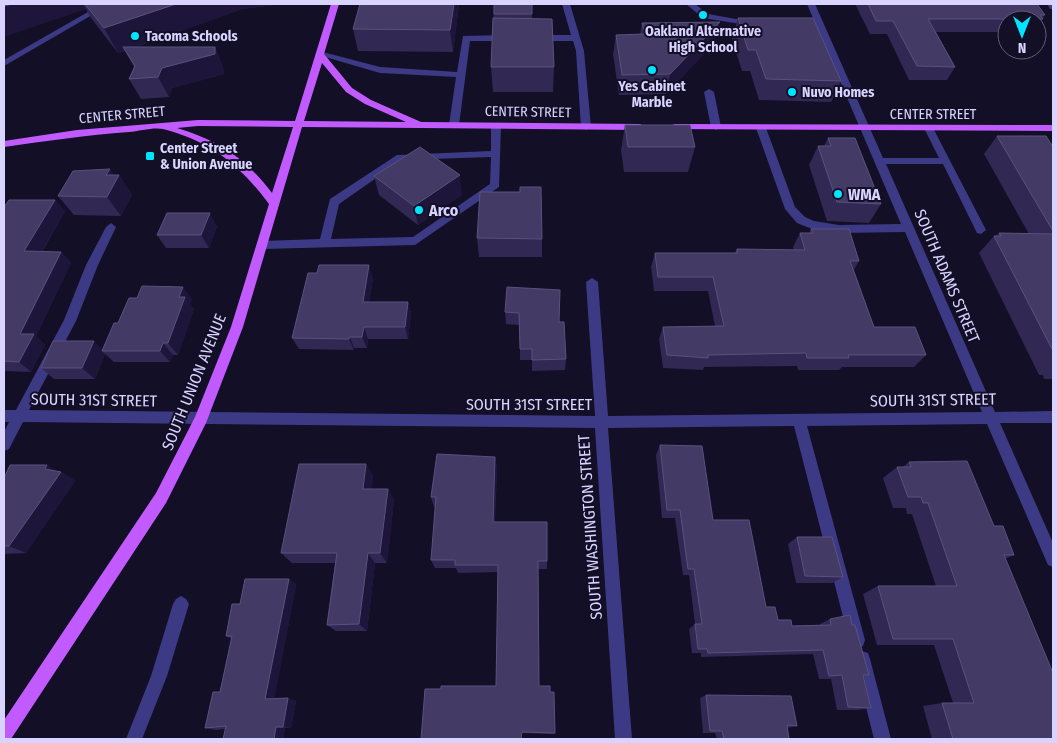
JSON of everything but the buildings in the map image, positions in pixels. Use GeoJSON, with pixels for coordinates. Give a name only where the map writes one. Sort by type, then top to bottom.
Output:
{"type":"FeatureCollection","features":[{"type":"Feature","properties":{"kind":"main road","name":"SOUTH UNION AVENUE"},"geometry":{"type":"LineString","coordinates":[[4,735],[160,498],[201,419],[237,327],[334,4]]}},
{"type":"Feature","properties":{"kind":"main road"},"geometry":{"type":"LineString","coordinates":[[319,54],[349,90],[368,102],[422,125]]}},
{"type":"Feature","properties":{"kind":"main road","name":"CENTER STREET"},"geometry":{"type":"LineString","coordinates":[[4,144],[77,133],[154,125],[299,123],[586,127],[1053,128]]}},
{"type":"Feature","properties":{"kind":"main road"},"geometry":{"type":"LineString","coordinates":[[154,125],[201,138],[233,156],[254,176],[274,203]]}},
{"type":"Feature","properties":{"kind":"street"},"geometry":{"type":"LineString","coordinates":[[4,63],[107,4]]}},
{"type":"Feature","properties":{"kind":"street"},"geometry":{"type":"LineString","coordinates":[[566,4],[580,51],[586,127]]}},
{"type":"Feature","properties":{"kind":"street"},"geometry":{"type":"LineString","coordinates":[[690,4],[706,16],[747,24],[764,25]]}},
{"type":"Feature","properties":{"kind":"street","name":"SOUTH ADAMS STREET"},"geometry":{"type":"LineString","coordinates":[[811,4],[1053,560]]}},
{"type":"Feature","properties":{"kind":"street"},"geometry":{"type":"LineString","coordinates":[[808,26],[821,26]]}},
{"type":"Feature","properties":{"kind":"street"},"geometry":{"type":"LineString","coordinates":[[454,125],[466,38],[576,38]]}},
{"type":"Feature","properties":{"kind":"street"},"geometry":{"type":"LineString","coordinates":[[319,54],[380,70],[461,75]]}},
{"type":"Feature","properties":{"kind":"street"},"geometry":{"type":"LineString","coordinates":[[709,92],[716,127]]}},
{"type":"Feature","properties":{"kind":"street"},"geometry":{"type":"LineString","coordinates":[[263,245],[415,241],[495,185],[496,126]]}},
{"type":"Feature","properties":{"kind":"street"},"geometry":{"type":"LineString","coordinates":[[761,128],[790,208],[799,219],[812,225],[830,228],[908,228]]}},
{"type":"Feature","properties":{"kind":"street"},"geometry":{"type":"LineString","coordinates":[[929,128],[981,230]]}},
{"type":"Feature","properties":{"kind":"street"},"geometry":{"type":"LineString","coordinates":[[325,243],[334,202],[400,157],[496,154]]}},
{"type":"Feature","properties":{"kind":"street"},"geometry":{"type":"LineString","coordinates":[[880,161],[946,161]]}},
{"type":"Feature","properties":{"kind":"street"},"geometry":{"type":"LineString","coordinates":[[4,445],[70,321],[92,265],[110,227]]}},
{"type":"Feature","properties":{"kind":"street","name":"SOUTH WASHINGTON STREET"},"geometry":{"type":"LineString","coordinates":[[592,282],[623,739]]}},
{"type":"Feature","properties":{"kind":"street","name":"SOUTH 31ST STREET"},"geometry":{"type":"LineString","coordinates":[[4,416],[600,422],[1053,417]]}},
{"type":"Feature","properties":{"kind":"street"},"geometry":{"type":"LineString","coordinates":[[799,419],[883,739]]}},
{"type":"Feature","properties":{"kind":"street"},"geometry":{"type":"LineString","coordinates":[[134,739],[159,676],[181,604]]}},
{"type":"Feature","properties":{"kind":"place","name":"Oakland Alternative High School"},"geometry":{"type":"Point","coordinates":[703,15]}},
{"type":"Feature","properties":{"kind":"place","name":"Tacoma Schools"},"geometry":{"type":"Point","coordinates":[135,36]}},
{"type":"Feature","properties":{"kind":"place","name":"Yes Cabinet Marble"},"geometry":{"type":"Point","coordinates":[652,70]}},
{"type":"Feature","properties":{"kind":"place","name":"Nuvo Homes"},"geometry":{"type":"Point","coordinates":[792,92]}},
{"type":"Feature","properties":{"kind":"place","name":"Center Street & Union Avenue"},"geometry":{"type":"Point","coordinates":[150,156]}},
{"type":"Feature","properties":{"kind":"place","name":"WMA"},"geometry":{"type":"Point","coordinates":[838,194]}},
{"type":"Feature","properties":{"kind":"place","name":"Arco"},"geometry":{"type":"Point","coordinates":[419,210]}}]}
